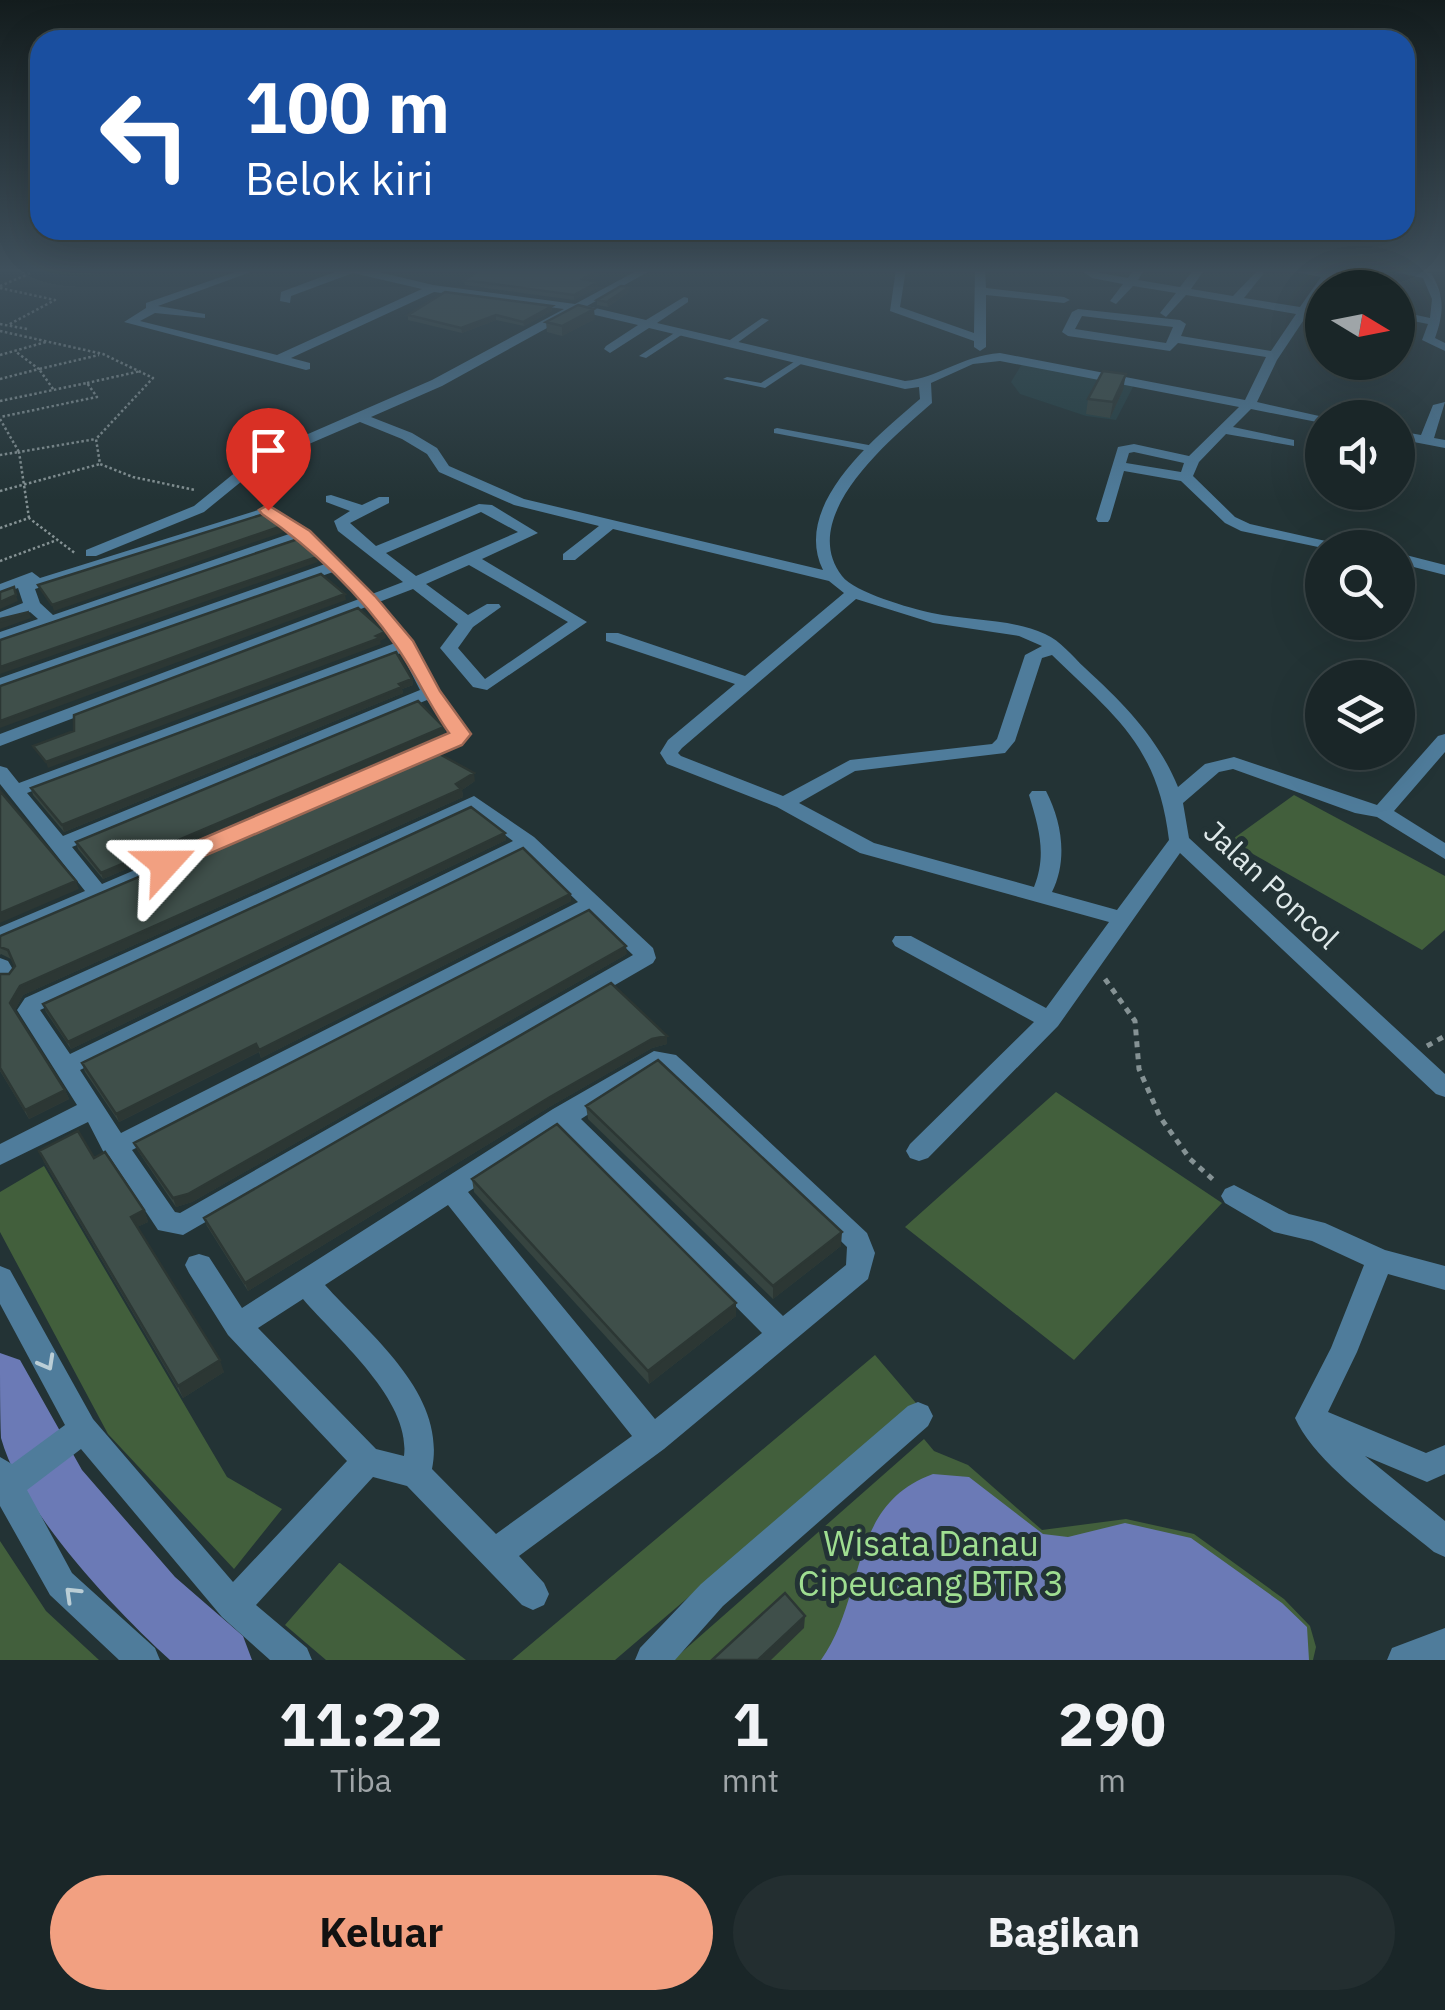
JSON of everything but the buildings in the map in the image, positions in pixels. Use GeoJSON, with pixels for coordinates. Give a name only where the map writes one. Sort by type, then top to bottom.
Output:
{"type":"FeatureCollection","features":[{"type":"Feature","properties":{"kind":"street"},"geometry":{"type":"LineString","coordinates":[[225,346],[306,366]]}},
{"type":"Feature","properties":{"kind":"street"},"geometry":{"type":"LineString","coordinates":[[277,360],[306,346]]}},
{"type":"Feature","properties":{"kind":"street"},"geometry":{"type":"LineString","coordinates":[[0,590],[199,508],[290,446],[438,383],[507,346]]}},
{"type":"Feature","properties":{"kind":"street"},"geometry":{"type":"LineString","coordinates":[[610,349],[614,346]]}},
{"type":"Feature","properties":{"kind":"street"},"geometry":{"type":"LineString","coordinates":[[740,346],[886,382],[925,383],[946,368],[981,357],[1041,364],[1305,415]]}},
{"type":"Feature","properties":{"kind":"street"},"geometry":{"type":"LineString","coordinates":[[979,346],[981,357]]}},
{"type":"Feature","properties":{"kind":"street"},"geometry":{"type":"LineString","coordinates":[[1224,346],[1274,354]]}},
{"type":"Feature","properties":{"kind":"street"},"geometry":{"type":"LineString","coordinates":[[1186,478],[1192,461],[1250,404],[1280,346]]}},
{"type":"Feature","properties":{"kind":"street"},"geometry":{"type":"LineString","coordinates":[[836,578],[822,545],[835,496],[874,449],[927,400],[925,383]]}},
{"type":"Feature","properties":{"kind":"street"},"geometry":{"type":"LineString","coordinates":[[1426,440],[1438,408],[1445,406]]}},
{"type":"Feature","properties":{"kind":"street"},"geometry":{"type":"LineString","coordinates":[[360,417],[407,436],[432,451],[444,468],[519,502],[836,578]]}},
{"type":"Feature","properties":{"kind":"street"},"geometry":{"type":"LineString","coordinates":[[1221,429],[1289,443]]}},
{"type":"Feature","properties":{"kind":"street"},"geometry":{"type":"LineString","coordinates":[[1415,438],[1445,444]]}},
{"type":"Feature","properties":{"kind":"street"},"geometry":{"type":"LineString","coordinates":[[1103,519],[1128,448],[1192,461]]}},
{"type":"Feature","properties":{"kind":"street"},"geometry":{"type":"LineString","coordinates":[[1120,466],[1186,478],[1230,520],[1246,528],[1305,539]]}},
{"type":"Feature","properties":{"kind":"street"},"geometry":{"type":"LineString","coordinates":[[331,499],[361,510]]}},
{"type":"Feature","properties":{"kind":"street"},"geometry":{"type":"LineString","coordinates":[[384,500],[340,524],[408,586],[467,624]]}},
{"type":"Feature","properties":{"kind":"street"},"geometry":{"type":"LineString","coordinates":[[0,740],[408,586],[530,533],[479,508],[373,552]]}},
{"type":"Feature","properties":{"kind":"street"},"geometry":{"type":"LineString","coordinates":[[0,936],[454,740],[460,734],[373,599],[333,567],[304,534],[276,514],[256,512],[29,585],[24,589],[32,604],[50,621]]}},
{"type":"Feature","properties":{"kind":"street"},"geometry":{"type":"LineString","coordinates":[[568,557],[609,526]]}},
{"type":"Feature","properties":{"kind":"street"},"geometry":{"type":"LineString","coordinates":[[0,638],[304,534]]}},
{"type":"Feature","properties":{"kind":"street"},"geometry":{"type":"LineString","coordinates":[[468,558],[579,622],[487,685],[478,683],[449,653],[450,642],[467,624],[493,607]]}},
{"type":"Feature","properties":{"kind":"street"},"geometry":{"type":"LineString","coordinates":[[1415,562],[1445,570]]}},
{"type":"Feature","properties":{"kind":"street"},"geometry":{"type":"LineString","coordinates":[[0,684],[333,567]]}},
{"type":"Feature","properties":{"kind":"street","name":"Jalan Poncol"},"geometry":{"type":"LineString","coordinates":[[836,578],[856,592],[919,614],[1036,636],[1054,648],[1124,713],[1164,768],[1176,798],[1179,840],[1445,1088]]}},
{"type":"Feature","properties":{"kind":"street"},"geometry":{"type":"LineString","coordinates":[[856,592],[745,682],[669,752],[674,760],[784,803],[867,848],[1119,918]]}},
{"type":"Feature","properties":{"kind":"street"},"geometry":{"type":"LineString","coordinates":[[0,618],[32,604]]}},
{"type":"Feature","properties":{"kind":"street"},"geometry":{"type":"LineString","coordinates":[[612,636],[745,682]]}},
{"type":"Feature","properties":{"kind":"street"},"geometry":{"type":"LineString","coordinates":[[15,791],[406,646]]}},
{"type":"Feature","properties":{"kind":"street"},"geometry":{"type":"LineString","coordinates":[[784,803],[850,766],[998,749],[1006,741],[1034,654],[1054,648]]}},
{"type":"Feature","properties":{"kind":"street"},"geometry":{"type":"LineString","coordinates":[[57,846],[430,692]]}},
{"type":"Feature","properties":{"kind":"street"},"geometry":{"type":"LineString","coordinates":[[1382,812],[1445,740]]}},
{"type":"Feature","properties":{"kind":"street"},"geometry":{"type":"LineString","coordinates":[[1176,798],[1212,768],[1234,763],[1362,810],[1382,812],[1445,852]]}},
{"type":"Feature","properties":{"kind":"street"},"geometry":{"type":"LineString","coordinates":[[0,772],[98,893]]}},
{"type":"Feature","properties":{"kind":"street"},"geometry":{"type":"LineString","coordinates":[[1039,794],[1055,852],[1052,875],[1040,898]]}},
{"type":"Feature","properties":{"kind":"street"},"geometry":{"type":"LineString","coordinates":[[480,802],[527,842],[645,953],[640,962],[184,1224],[167,1222],[114,1148],[67,1066],[28,1010],[42,998],[468,803],[480,802]]}},
{"type":"Feature","properties":{"kind":"street"},"geometry":{"type":"LineString","coordinates":[[919,1151],[1050,1020],[1119,918],[1179,840]]}},
{"type":"Feature","properties":{"kind":"street"},"geometry":{"type":"LineString","coordinates":[[67,1066],[527,842]]}},
{"type":"Feature","properties":{"kind":"street"},"geometry":{"type":"LineString","coordinates":[[114,1148],[594,904]]}},
{"type":"Feature","properties":{"kind":"street"},"geometry":{"type":"LineString","coordinates":[[903,941],[1050,1020]]}},
{"type":"Feature","properties":{"kind":"street"},"geometry":{"type":"LineString","coordinates":[[238,1326],[562,1116],[654,1060],[668,1061],[858,1241],[862,1253],[858,1271],[653,1439],[497,1554]]}},
{"type":"Feature","properties":{"kind":"street"},"geometry":{"type":"LineString","coordinates":[[0,1155],[92,1109]]}},
{"type":"Feature","properties":{"kind":"street"},"geometry":{"type":"LineString","coordinates":[[562,1116],[781,1333]]}},
{"type":"Feature","properties":{"kind":"street"},"geometry":{"type":"LineString","coordinates":[[449,1188],[653,1439]]}},
{"type":"Feature","properties":{"kind":"street"},"geometry":{"type":"LineString","coordinates":[[1234,1196],[1283,1224],[1316,1231],[1380,1260],[1444,1281]]}},
{"type":"Feature","properties":{"kind":"street"},"geometry":{"type":"LineString","coordinates":[[1310,1418],[1380,1260]]}},
{"type":"Feature","properties":{"kind":"street"},"geometry":{"type":"LineString","coordinates":[[199,1264],[238,1326],[367,1461],[416,1474],[534,1594]]}},
{"type":"Feature","properties":{"kind":"street"},"geometry":{"type":"LineString","coordinates":[[0,1278],[77,1433],[233,1606],[295,1660]]}},
{"type":"Feature","properties":{"kind":"street"},"geometry":{"type":"LineString","coordinates":[[307,1284],[411,1411],[422,1445],[416,1474]]}},
{"type":"Feature","properties":{"kind":"street"},"geometry":{"type":"LineString","coordinates":[[652,1660],[712,1595],[918,1416]]}},
{"type":"Feature","properties":{"kind":"street"},"geometry":{"type":"LineString","coordinates":[[1310,1418],[1402,1461],[1427,1468],[1445,1459]]}},
{"type":"Feature","properties":{"kind":"street"},"geometry":{"type":"LineString","coordinates":[[1310,1418],[1350,1464],[1445,1541]]}},
{"type":"Feature","properties":{"kind":"street"},"geometry":{"type":"LineString","coordinates":[[77,1433],[7,1481],[61,1584],[143,1660]]}},
{"type":"Feature","properties":{"kind":"street"},"geometry":{"type":"LineString","coordinates":[[233,1606],[367,1461]]}},
{"type":"Feature","properties":{"kind":"street"},"geometry":{"type":"LineString","coordinates":[[1404,1660],[1445,1646]]}},
{"type":"Feature","properties":{"kind":"lane"},"geometry":{"type":"LineString","coordinates":[[644,356],[659,346]]}},
{"type":"Feature","properties":{"kind":"lane"},"geometry":{"type":"LineString","coordinates":[[727,379],[768,384],[800,362]]}},
{"type":"Feature","properties":{"kind":"lane"},"geometry":{"type":"LineString","coordinates":[[777,431],[874,449]]}},
{"type":"Feature","properties":{"kind":"path"},"geometry":{"type":"LineString","coordinates":[[0,355],[28,346]]}},
{"type":"Feature","properties":{"kind":"path"},"geometry":{"type":"LineString","coordinates":[[0,455],[96,440],[154,378],[103,354],[75,346]]}},
{"type":"Feature","properties":{"kind":"path"},"geometry":{"type":"LineString","coordinates":[[15,350],[39,369],[53,390]]}},
{"type":"Feature","properties":{"kind":"path"},"geometry":{"type":"LineString","coordinates":[[0,379],[103,354]]}},
{"type":"Feature","properties":{"kind":"path"},"geometry":{"type":"LineString","coordinates":[[1,399],[142,371]]}},
{"type":"Feature","properties":{"kind":"path"},"geometry":{"type":"LineString","coordinates":[[80,557],[28,518],[19,452],[0,419],[96,398],[87,383]]}},
{"type":"Feature","properties":{"kind":"path"},"geometry":{"type":"LineString","coordinates":[[96,440],[100,464]]}},
{"type":"Feature","properties":{"kind":"path"},"geometry":{"type":"LineString","coordinates":[[0,491],[100,464],[134,477],[226,486]]}},
{"type":"Feature","properties":{"kind":"path"},"geometry":{"type":"LineString","coordinates":[[0,528],[28,518]]}},
{"type":"Feature","properties":{"kind":"path"},"geometry":{"type":"LineString","coordinates":[[0,562],[57,540]]}},
{"type":"Feature","properties":{"kind":"path"},"geometry":{"type":"LineString","coordinates":[[1091,964],[1122,998],[1138,1031],[1138,1066],[1176,1144],[1190,1163],[1234,1196]]}},
{"type":"Feature","properties":{"kind":"shaded area"},"geometry":{"type":"Polygon","coordinates":[[[1023,362],[1135,383],[1116,420],[1086,416],[1020,394],[1011,382],[1023,362]]]}},
{"type":"Feature","properties":{"kind":"green space"},"geometry":{"type":"Polygon","coordinates":[[[1294,795],[1445,876],[1445,930],[1422,950],[1230,841],[1294,795]]]}},
{"type":"Feature","properties":{"kind":"green space"},"geometry":{"type":"Polygon","coordinates":[[[1056,1092],[1222,1203],[1074,1360],[905,1227],[1056,1092]]]}},
{"type":"Feature","properties":{"kind":"green space"},"geometry":{"type":"Polygon","coordinates":[[[44,1166],[227,1477],[282,1509],[234,1569],[108,1434],[0,1232],[0,1192],[44,1166]]]}},
{"type":"Feature","properties":{"kind":"green space"},"geometry":{"type":"Polygon","coordinates":[[[875,1355],[916,1403],[615,1660],[512,1660],[875,1355]]]}},
{"type":"Feature","properties":{"kind":"green space","name":"Wisata Danau Cipeucang BTR 3"},"geometry":{"type":"Polygon","coordinates":[[[924,1439],[934,1451],[968,1465],[1042,1530],[1126,1519],[1194,1534],[1284,1599],[1310,1626],[1316,1647],[1313,1660],[673,1660],[924,1439]]]}},
{"type":"Feature","properties":{"kind":"green space"},"geometry":{"type":"Polygon","coordinates":[[[0,1541],[46,1611],[99,1660],[0,1660],[0,1541]]]}},
{"type":"Feature","properties":{"kind":"green space"},"geometry":{"type":"Polygon","coordinates":[[[339,1563],[466,1660],[326,1660],[285,1625],[339,1563]]]}},
{"type":"Feature","properties":{"kind":"water","name":"Wisata Danau Cipeucang BTR 3"},"geometry":{"type":"Polygon","coordinates":[[[933,1474],[969,1477],[1043,1534],[1068,1537],[1125,1523],[1191,1538],[1282,1603],[1307,1627],[1309,1660],[821,1660],[846,1608],[872,1530],[886,1507],[905,1488],[933,1474]]]}},
{"type":"Feature","properties":{"kind":"waterway"},"geometry":{"type":"LineString","coordinates":[[0,1379],[60,1491],[152,1600],[219,1660]]}},
{"type":"Feature","properties":{"kind":"route"},"geometry":{"type":"LineString","coordinates":[[165,864],[454,740],[460,734],[430,692],[406,646],[368,600],[304,534],[268,510]]}}]}
